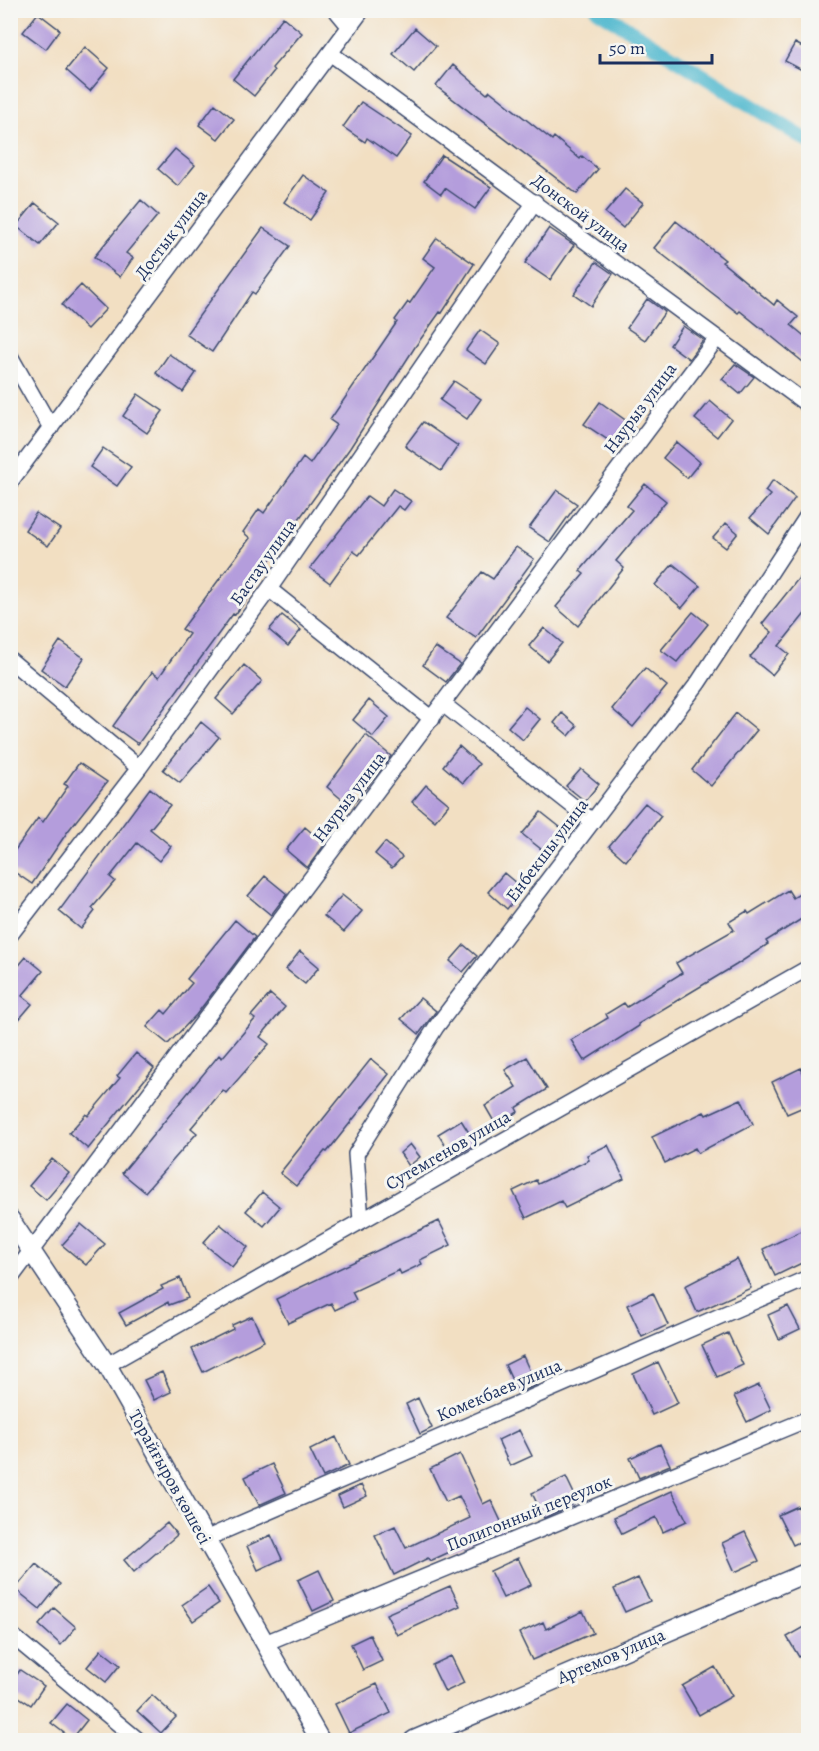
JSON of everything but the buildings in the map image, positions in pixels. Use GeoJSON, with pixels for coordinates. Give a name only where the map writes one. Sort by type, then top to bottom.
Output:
{"type":"FeatureCollection","features":[{"type":"Feature","properties":{"kind":"street"},"geometry":{"type":"LineString","coordinates":[[336,10],[350,27]]}},
{"type":"Feature","properties":{"kind":"street","name":"Достык улица"},"geometry":{"type":"LineString","coordinates":[[10,482],[362,10]]}},
{"type":"Feature","properties":{"kind":"street","name":"Донской улица"},"geometry":{"type":"LineString","coordinates":[[330,53],[808,405]]}},
{"type":"Feature","properties":{"kind":"street","name":"Бастау улица"},"geometry":{"type":"LineString","coordinates":[[10,935],[139,768],[269,589],[535,202]]}},
{"type":"Feature","properties":{"kind":"street","name":"Наурыз улица"},"geometry":{"type":"LineString","coordinates":[[10,1279],[33,1252],[717,338]]}},
{"type":"Feature","properties":{"kind":"street"},"geometry":{"type":"LineString","coordinates":[[10,356],[51,428]]}},
{"type":"Feature","properties":{"kind":"street","name":"Енбекшы улица"},"geometry":{"type":"LineString","coordinates":[[361,1221],[356,1154],[436,1027],[698,683],[808,515]]}},
{"type":"Feature","properties":{"kind":"street"},"geometry":{"type":"LineString","coordinates":[[269,589],[432,718]]}},
{"type":"Feature","properties":{"kind":"street"},"geometry":{"type":"LineString","coordinates":[[10,660],[139,768]]}},
{"type":"Feature","properties":{"kind":"street"},"geometry":{"type":"LineString","coordinates":[[443,704],[592,822]]}},
{"type":"Feature","properties":{"kind":"street","name":"Сутемгенов улица"},"geometry":{"type":"LineString","coordinates":[[107,1365],[808,968]]}},
{"type":"Feature","properties":{"kind":"street","name":"Торайғыров көшесі"},"geometry":{"type":"LineString","coordinates":[[10,1219],[107,1365],[320,1740]]}},
{"type":"Feature","properties":{"kind":"street","name":"Комекбаев улица"},"geometry":{"type":"LineString","coordinates":[[206,1539],[808,1278]]}},
{"type":"Feature","properties":{"kind":"street","name":"Полигонный переулок"},"geometry":{"type":"LineString","coordinates":[[265,1643],[808,1419]]}},
{"type":"Feature","properties":{"kind":"street","name":"Артемов улица"},"geometry":{"type":"LineString","coordinates":[[414,1740],[808,1572]]}},
{"type":"Feature","properties":{"kind":"street"},"geometry":{"type":"LineString","coordinates":[[10,1634],[138,1740]]}},
{"type":"Feature","properties":{"kind":"waterway"},"geometry":{"type":"LineString","coordinates":[[598,10],[808,141]]}}]}
